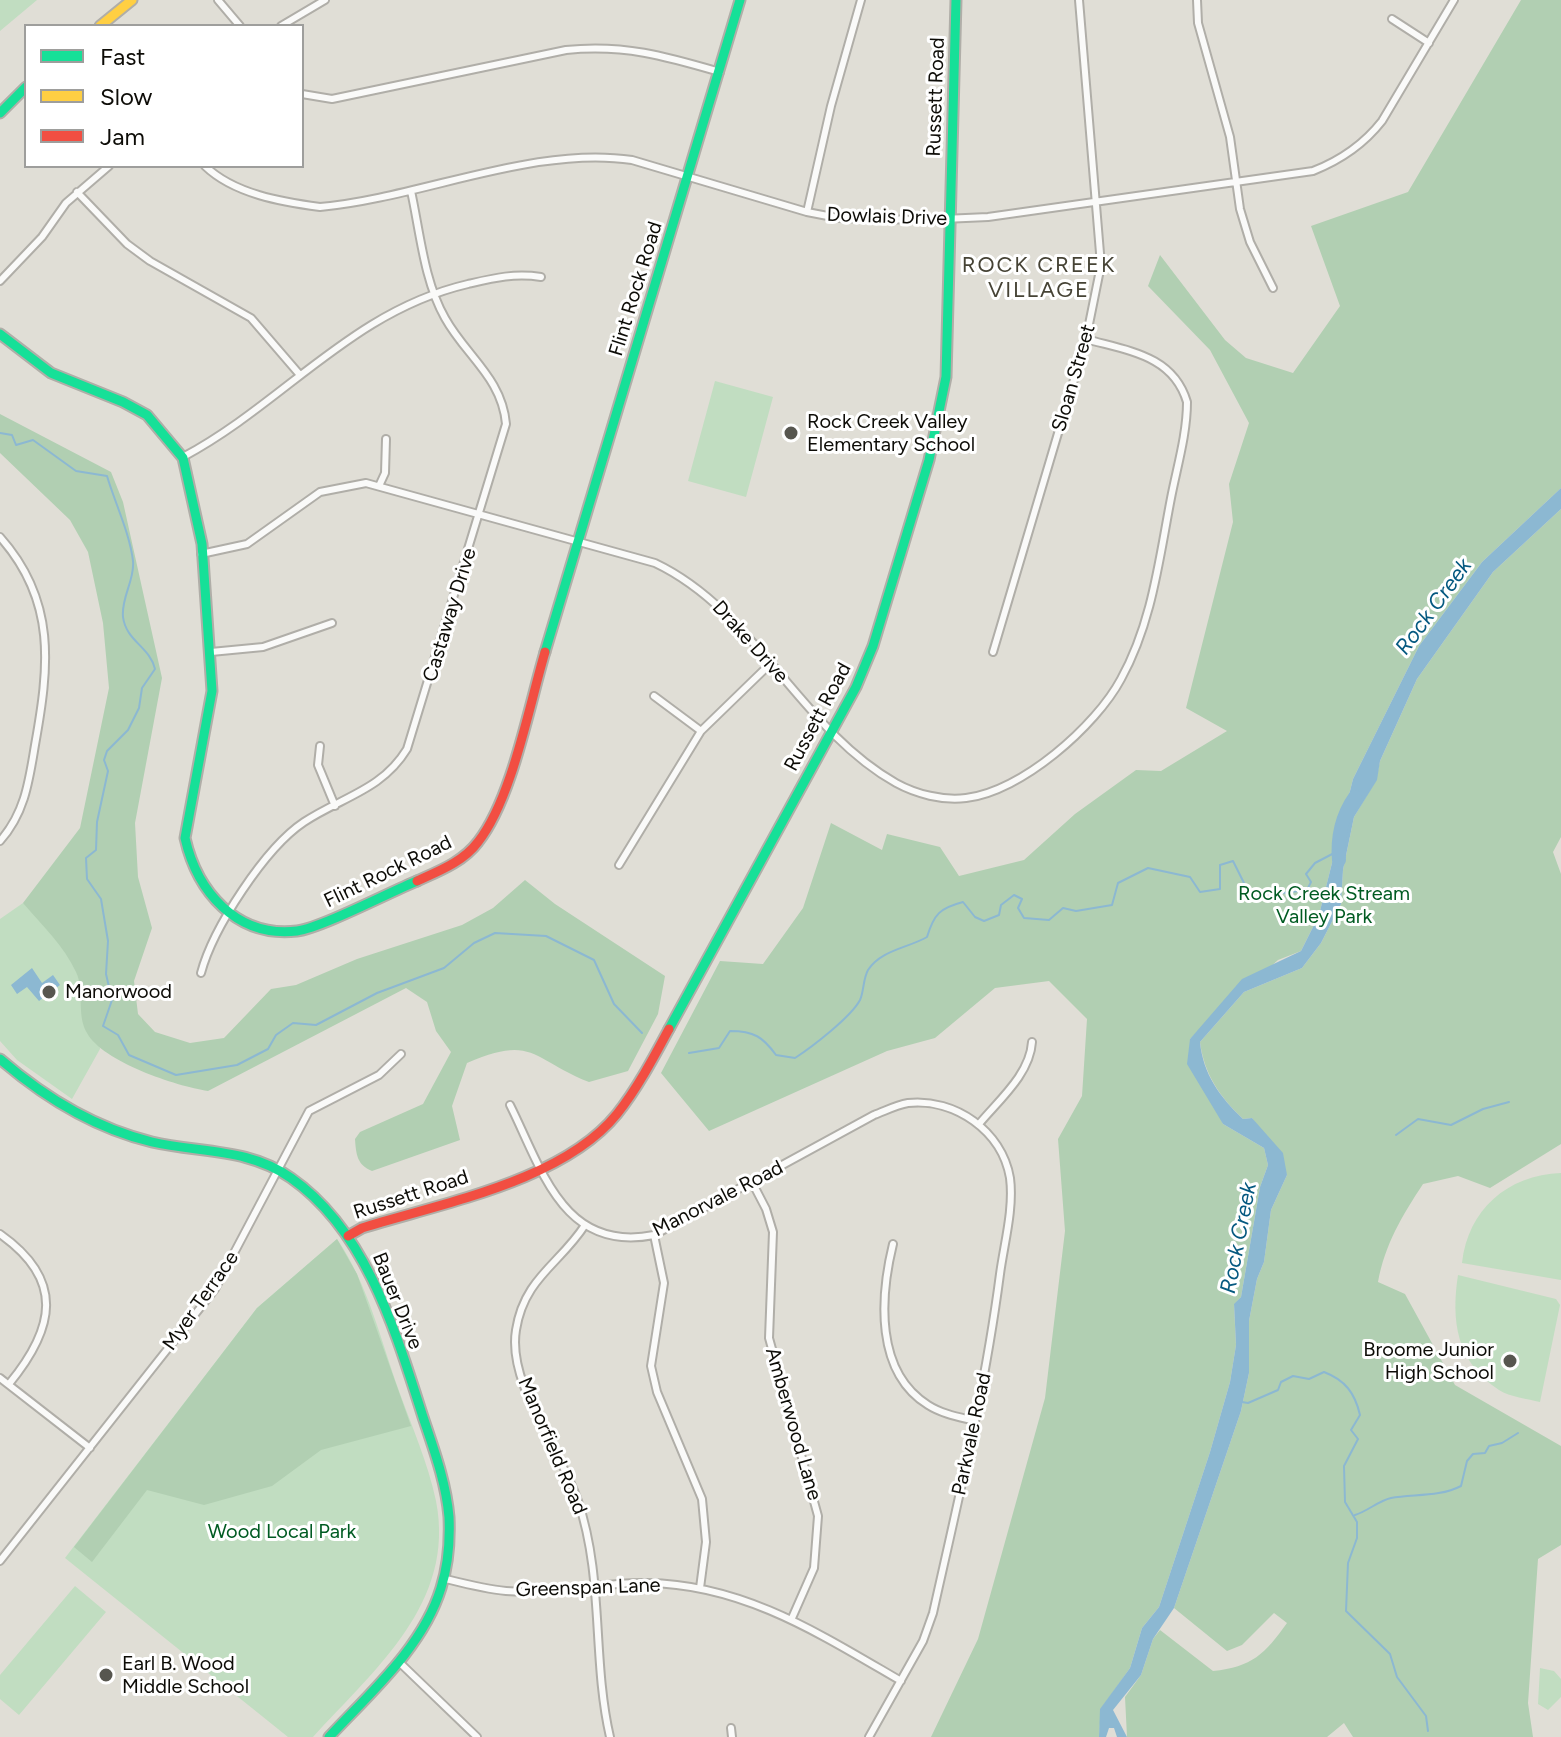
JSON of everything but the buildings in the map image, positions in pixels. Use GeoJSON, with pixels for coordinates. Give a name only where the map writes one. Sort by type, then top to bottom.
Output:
{"type":"FeatureCollection","features":[{"type":"Feature","properties":{"kind":"street"},"geometry":{"type":"LineString","coordinates":[[102,24],[132,0]]}},
{"type":"Feature","properties":{"kind":"street"},"geometry":{"type":"LineString","coordinates":[[218,0],[238,24]]}},
{"type":"Feature","properties":{"kind":"street"},"geometry":{"type":"LineString","coordinates":[[284,24],[325,0]]}},
{"type":"Feature","properties":{"kind":"street","name":"Flint Rock Road"},"geometry":{"type":"LineString","coordinates":[[0,334],[24,356],[55,375],[134,407],[156,423],[183,457],[201,554],[211,652],[210,714],[186,818],[185,838],[196,880],[209,899],[244,923],[278,932],[320,925],[449,867],[477,844],[497,812],[740,0]]}},
{"type":"Feature","properties":{"kind":"street"},"geometry":{"type":"LineString","coordinates":[[807,212],[831,106],[861,0]]}},
{"type":"Feature","properties":{"kind":"street","name":"Russett Road"},"geometry":{"type":"LineString","coordinates":[[348,1236],[362,1228],[543,1171],[595,1137],[639,1082],[832,732],[873,646],[940,417],[946,377],[956,0]]}},
{"type":"Feature","properties":{"kind":"street","name":"Sloan Street"},"geometry":{"type":"LineString","coordinates":[[993,652],[1086,339],[1101,265],[1079,0]]}},
{"type":"Feature","properties":{"kind":"street"},"geometry":{"type":"LineString","coordinates":[[1197,0],[1198,23],[1230,137],[1236,183],[1250,242],[1273,288]]}},
{"type":"Feature","properties":{"kind":"street","name":"Dowlais Drive"},"geometry":{"type":"LineString","coordinates":[[208,168],[232,185],[308,206],[346,205],[589,156],[632,160],[807,212],[838,218],[951,220],[1097,203],[1313,171],[1352,150],[1382,121],[1454,0]]}},
{"type":"Feature","properties":{"kind":"street"},"geometry":{"type":"LineString","coordinates":[[1392,19],[1429,43]]}},
{"type":"Feature","properties":{"kind":"street"},"geometry":{"type":"LineString","coordinates":[[304,94],[332,99],[566,50],[599,46],[640,49],[720,72]]}},
{"type":"Feature","properties":{"kind":"street"},"geometry":{"type":"LineString","coordinates":[[0,113],[24,89]]}},
{"type":"Feature","properties":{"kind":"street"},"geometry":{"type":"LineString","coordinates":[[0,281],[34,246],[77,192],[107,168]]}},
{"type":"Feature","properties":{"kind":"street","name":"Castaway Drive"},"geometry":{"type":"LineString","coordinates":[[201,973],[212,942],[266,859],[286,836],[378,783],[407,749],[506,424],[499,390],[445,318],[435,294],[411,191]]}},
{"type":"Feature","properties":{"kind":"street"},"geometry":{"type":"LineString","coordinates":[[77,192],[127,244],[150,261],[251,318],[300,375]]}},
{"type":"Feature","properties":{"kind":"street"},"geometry":{"type":"LineString","coordinates":[[183,457],[218,439],[360,328],[408,302],[515,273],[541,277]]}},
{"type":"Feature","properties":{"kind":"street","name":"Drake Drive"},"geometry":{"type":"LineString","coordinates":[[201,554],[247,544],[320,492],[366,483],[655,563],[695,584],[720,605],[769,665],[832,732],[894,782],[926,795],[966,798],[1003,788],[1029,771],[1087,723],[1120,681],[1150,609],[1187,402],[1182,385],[1167,367],[1155,359],[1086,339]]}},
{"type":"Feature","properties":{"kind":"street"},"geometry":{"type":"LineString","coordinates":[[379,486],[385,473],[386,439]]}},
{"type":"Feature","properties":{"kind":"street"},"geometry":{"type":"LineString","coordinates":[[0,537],[24,570],[36,597],[47,652],[45,688],[25,802],[0,841]]}},
{"type":"Feature","properties":{"kind":"street"},"geometry":{"type":"LineString","coordinates":[[211,652],[263,647],[332,623]]}},
{"type":"Feature","properties":{"kind":"street"},"geometry":{"type":"LineString","coordinates":[[619,865],[701,731],[769,665]]}},
{"type":"Feature","properties":{"kind":"street"},"geometry":{"type":"LineString","coordinates":[[654,696],[701,731]]}},
{"type":"Feature","properties":{"kind":"street"},"geometry":{"type":"LineString","coordinates":[[320,746],[318,765],[335,806]]}},
{"type":"Feature","properties":{"kind":"street"},"geometry":{"type":"LineString","coordinates":[[979,1124],[1024,1069],[1031,1058],[1032,1042]]}},
{"type":"Feature","properties":{"kind":"street","name":"Myer Terrace"},"geometry":{"type":"LineString","coordinates":[[0,1561],[215,1289],[245,1238],[309,1111],[379,1075],[401,1054]]}},
{"type":"Feature","properties":{"kind":"street","name":"Bauer Drive"},"geometry":{"type":"LineString","coordinates":[[0,1059],[42,1093],[100,1126],[153,1142],[248,1157],[278,1169],[317,1195],[348,1236],[368,1270],[441,1472],[451,1526],[446,1579],[427,1624],[329,1737]]}},
{"type":"Feature","properties":{"kind":"street","name":"Manorvale Road"},"geometry":{"type":"LineString","coordinates":[[510,1105],[556,1200],[585,1225],[620,1237],[654,1235],[874,1115],[904,1104],[945,1107],[979,1124]]}},
{"type":"Feature","properties":{"kind":"street","name":"Parkvale Road"},"geometry":{"type":"LineString","coordinates":[[869,1737],[901,1681],[933,1613],[993,1327],[1011,1192],[1004,1157],[979,1124]]}},
{"type":"Feature","properties":{"kind":"street","name":"Amberwood Lane"},"geometry":{"type":"LineString","coordinates":[[752,1182],[766,1209],[773,1232],[769,1338],[818,1516],[814,1568],[792,1618]]}},
{"type":"Feature","properties":{"kind":"street","name":"Manorfield Road"},"geometry":{"type":"LineString","coordinates":[[585,1225],[547,1265],[523,1301],[515,1331],[515,1352],[521,1379],[579,1502],[591,1546],[610,1737]]}},
{"type":"Feature","properties":{"kind":"street"},"geometry":{"type":"LineString","coordinates":[[0,1234],[26,1254],[39,1271],[46,1312],[43,1335],[31,1357],[9,1384]]}},
{"type":"Feature","properties":{"kind":"street"},"geometry":{"type":"LineString","coordinates":[[654,1235],[664,1283],[651,1366],[657,1392],[702,1499],[706,1542],[700,1588]]}},
{"type":"Feature","properties":{"kind":"street"},"geometry":{"type":"LineString","coordinates":[[893,1244],[884,1300],[891,1359],[905,1385],[918,1399],[941,1412],[975,1421]]}},
{"type":"Feature","properties":{"kind":"street"},"geometry":{"type":"LineString","coordinates":[[0,1378],[90,1448]]}},
{"type":"Feature","properties":{"kind":"street","name":"Greenspan Lane"},"geometry":{"type":"LineString","coordinates":[[446,1579],[508,1591],[647,1583],[700,1588],[751,1601],[792,1618],[901,1681]]}},
{"type":"Feature","properties":{"kind":"street"},"geometry":{"type":"LineString","coordinates":[[398,1661],[477,1737]]}},
{"type":"Feature","properties":{"kind":"street"},"geometry":{"type":"LineString","coordinates":[[731,1728],[732,1737]]}},
{"type":"Feature","properties":{"kind":"green space"},"geometry":{"type":"Polygon","coordinates":[[[0,0],[37,0],[0,31],[0,0]]]}},
{"type":"Feature","properties":{"kind":"green space"},"geometry":{"type":"Polygon","coordinates":[[[1521,0],[1561,0],[1561,488],[1482,562],[1419,646],[1353,779],[1319,915],[1301,951],[1278,960],[1190,1039],[1223,1124],[1264,1148],[1268,1165],[1260,1187],[1241,1297],[1234,1305],[1236,1345],[1230,1382],[1210,1452],[1159,1607],[1142,1628],[1130,1668],[1101,1709],[1099,1737],[931,1737],[978,1639],[1045,1398],[1065,1231],[1058,1139],[1082,1096],[1087,1019],[1049,981],[995,988],[935,1038],[887,1051],[709,1131],[661,1073],[720,961],[763,964],[803,908],[831,823],[882,850],[887,834],[940,847],[959,876],[1024,860],[1075,814],[1136,770],[1161,771],[1227,731],[1186,708],[1233,522],[1229,484],[1249,423],[1210,350],[1148,286],[1160,255],[1225,340],[1246,358],[1293,373],[1340,306],[1311,226],[1408,192],[1521,0]]]}},
{"type":"Feature","properties":{"kind":"green space"},"geometry":{"type":"Polygon","coordinates":[[[715,381],[773,397],[746,497],[688,481],[715,381]]]}},
{"type":"Feature","properties":{"kind":"green space"},"geometry":{"type":"Polygon","coordinates":[[[0,414],[111,472],[123,502],[162,678],[135,823],[138,877],[152,928],[134,981],[138,1014],[155,1032],[190,1043],[224,1038],[271,989],[296,985],[357,959],[462,925],[493,908],[525,880],[555,904],[665,976],[658,1014],[628,1071],[589,1082],[543,1058],[520,1050],[506,1050],[467,1063],[452,1106],[460,1140],[372,1171],[363,1166],[358,1158],[355,1139],[360,1132],[423,1104],[451,1052],[436,1031],[427,1002],[406,988],[208,1091],[142,1071],[95,1044],[84,1026],[79,979],[71,962],[23,903],[80,828],[109,688],[103,623],[88,552],[70,520],[0,453],[0,414]]]}},
{"type":"Feature","properties":{"kind":"green space"},"geometry":{"type":"Polygon","coordinates":[[[1561,509],[1561,837],[1553,852],[1561,874],[1561,1144],[1490,1188],[1458,1176],[1423,1184],[1395,1231],[1378,1282],[1405,1294],[1455,1385],[1561,1446],[1561,1545],[1538,1559],[1528,1703],[1533,1737],[1353,1737],[1344,1723],[1327,1737],[1127,1737],[1125,1697],[1141,1675],[1153,1639],[1160,1630],[1213,1671],[1238,1666],[1256,1657],[1287,1623],[1274,1613],[1242,1645],[1227,1651],[1174,1608],[1241,1411],[1249,1373],[1249,1321],[1257,1279],[1264,1262],[1271,1210],[1287,1175],[1252,1118],[1243,1119],[1220,1093],[1209,1075],[1200,1042],[1244,992],[1302,968],[1321,943],[1341,904],[1343,870],[1354,817],[1376,780],[1380,761],[1417,679],[1493,572],[1561,509]]]}},
{"type":"Feature","properties":{"kind":"green space","name":"Manorwood"},"geometry":{"type":"Polygon","coordinates":[[[23,903],[57,914],[98,1013],[100,1049],[72,1099],[17,1060],[0,1041],[0,919],[23,903]]]}},
{"type":"Feature","properties":{"kind":"green space"},"geometry":{"type":"Polygon","coordinates":[[[1561,1173],[1561,1280],[1462,1263],[1472,1227],[1494,1199],[1524,1180],[1561,1173]]]}},
{"type":"Feature","properties":{"kind":"green space","name":"Wood Local Park"},"geometry":{"type":"Polygon","coordinates":[[[337,1239],[348,1256],[373,1313],[424,1459],[436,1501],[439,1538],[434,1571],[422,1603],[405,1632],[361,1686],[313,1737],[288,1737],[65,1558],[257,1308],[337,1239]]]}},
{"type":"Feature","properties":{"kind":"green space"},"geometry":{"type":"Polygon","coordinates":[[[337,1239],[357,1274],[411,1426],[321,1450],[272,1486],[204,1505],[147,1490],[92,1562],[74,1547],[257,1308],[337,1239]]]}},
{"type":"Feature","properties":{"kind":"green space"},"geometry":{"type":"Polygon","coordinates":[[[1458,1275],[1556,1299],[1560,1305],[1540,1402],[1499,1390],[1473,1367],[1465,1353],[1457,1324],[1458,1275]]]}},
{"type":"Feature","properties":{"kind":"green space"},"geometry":{"type":"Polygon","coordinates":[[[75,1586],[106,1612],[19,1715],[0,1699],[0,1675],[75,1586]]]}},
{"type":"Feature","properties":{"kind":"green space"},"geometry":{"type":"Polygon","coordinates":[[[1540,1668],[1554,1671],[1561,1679],[1561,1697],[1548,1710],[1538,1704],[1540,1668]]]}},
{"type":"Feature","properties":{"kind":"water"},"geometry":{"type":"Polygon","coordinates":[[[1561,488],[1561,509],[1493,572],[1417,679],[1380,761],[1377,780],[1354,817],[1343,870],[1341,904],[1321,943],[1302,968],[1244,992],[1200,1042],[1214,1084],[1243,1119],[1252,1118],[1283,1153],[1287,1175],[1271,1210],[1264,1262],[1257,1279],[1249,1321],[1249,1373],[1241,1411],[1174,1608],[1153,1639],[1141,1675],[1113,1710],[1127,1737],[1117,1737],[1114,1728],[1109,1728],[1106,1737],[1099,1737],[1100,1709],[1130,1668],[1142,1628],[1159,1607],[1210,1452],[1230,1382],[1236,1345],[1234,1304],[1241,1297],[1260,1187],[1268,1165],[1264,1148],[1223,1124],[1187,1064],[1190,1039],[1242,979],[1301,951],[1319,915],[1353,779],[1419,646],[1482,562],[1561,488]]]}},
{"type":"Feature","properties":{"kind":"water"},"geometry":{"type":"Polygon","coordinates":[[[32,968],[42,983],[53,975],[60,985],[39,1001],[27,987],[17,994],[11,985],[32,968]]]}},
{"type":"Feature","properties":{"kind":"waterway"},"geometry":{"type":"LineString","coordinates":[[0,433],[12,435],[16,445],[33,440],[76,471],[107,476],[131,551],[133,568],[123,617],[129,632],[155,669],[142,688],[139,708],[128,730],[107,751],[104,760],[108,771],[97,822],[96,850],[86,858],[87,879],[101,899],[108,941],[106,974],[112,1000],[103,1026],[118,1035],[129,1055],[176,1075],[237,1065],[268,1049],[276,1035],[293,1023],[316,1025],[377,993],[444,968],[474,943],[495,933],[546,936],[594,960],[614,1004],[642,1033]]}},
{"type":"Feature","properties":{"kind":"waterway","name":"Rock Creek"},"geometry":{"type":"LineString","coordinates":[[1339,860],[1341,827],[1355,797]]}},
{"type":"Feature","properties":{"kind":"waterway"},"geometry":{"type":"LineString","coordinates":[[689,1053],[719,1048],[730,1031],[738,1031],[757,1036],[776,1055],[795,1058],[855,1007],[873,963],[927,937],[939,913],[955,904],[963,902],[975,917],[984,921],[999,915],[1001,905],[1014,895],[1022,899],[1018,908],[1024,918],[1049,920],[1063,908],[1076,911],[1112,905],[1118,883],[1148,868],[1190,877],[1200,892],[1220,889],[1220,865],[1233,861],[1251,897],[1307,890],[1311,882],[1306,874],[1315,863],[1338,851]]}},
{"type":"Feature","properties":{"kind":"waterway"},"geometry":{"type":"LineString","coordinates":[[1396,1135],[1418,1119],[1451,1125],[1483,1109],[1509,1102]]}},
{"type":"Feature","properties":{"kind":"waterway"},"geometry":{"type":"LineString","coordinates":[[1242,1402],[1248,1403],[1278,1390],[1281,1382],[1293,1376],[1309,1379],[1324,1372],[1338,1379],[1352,1394],[1360,1415],[1351,1430],[1358,1439],[1344,1466],[1345,1502],[1357,1522],[1357,1538],[1348,1563],[1346,1611],[1390,1654],[1397,1677],[1426,1716],[1428,1731]]}},
{"type":"Feature","properties":{"kind":"waterway"},"geometry":{"type":"LineString","coordinates":[[1355,1515],[1391,1498],[1435,1494],[1461,1486],[1467,1461],[1473,1454],[1485,1453],[1489,1446],[1502,1443],[1518,1433]]}},
{"type":"Feature","properties":{"kind":"traffic: fast"},"geometry":{"type":"LineString","coordinates":[[545,652],[740,0]]}},
{"type":"Feature","properties":{"kind":"traffic: fast"},"geometry":{"type":"LineString","coordinates":[[669,1029],[856,687],[873,646],[929,460],[946,377],[956,0]]}},
{"type":"Feature","properties":{"kind":"traffic: fast"},"geometry":{"type":"LineString","coordinates":[[0,113],[24,89]]}},
{"type":"Feature","properties":{"kind":"traffic: fast"},"geometry":{"type":"LineString","coordinates":[[0,334],[51,373],[147,415],[183,458],[202,544],[212,691],[185,838],[199,876],[210,893],[238,919],[255,927],[297,931],[338,917],[417,881]]}},
{"type":"Feature","properties":{"kind":"traffic: fast"},"geometry":{"type":"LineString","coordinates":[[0,1059],[53,1099],[110,1129],[152,1142],[241,1156],[275,1168],[317,1200],[340,1226],[375,1286],[402,1352],[439,1466],[449,1517],[448,1553],[441,1588],[422,1630],[394,1668],[329,1737]]}},
{"type":"Feature","properties":{"kind":"traffic: slow"},"geometry":{"type":"LineString","coordinates":[[102,24],[132,0]]}},
{"type":"Feature","properties":{"kind":"traffic: jam"},"geometry":{"type":"LineString","coordinates":[[417,881],[465,855],[490,824],[510,777],[545,652]]}},
{"type":"Feature","properties":{"kind":"traffic: jam"},"geometry":{"type":"LineString","coordinates":[[348,1236],[362,1228],[499,1187],[566,1157],[594,1137],[617,1114],[669,1029]]}},
{"type":"Feature","properties":{"kind":"place","name":"Rock Creek Valley Elementary School"},"geometry":{"type":"Point","coordinates":[791,433]}},
{"type":"Feature","properties":{"kind":"place","name":"Manorwood"},"geometry":{"type":"Point","coordinates":[49,992]}},
{"type":"Feature","properties":{"kind":"place","name":"Broome Junior High School"},"geometry":{"type":"Point","coordinates":[1510,1361]}},
{"type":"Feature","properties":{"kind":"place","name":"Earl B. Wood Middle School"},"geometry":{"type":"Point","coordinates":[106,1675]}},
{"type":"Feature","properties":{"kind":"district","name":"ROCK CREEK VILLAGE"},"geometry":{"type":"Point","coordinates":[1039,278]}},
{"type":"Feature","properties":{"kind":"park label","name":"Rock Creek Stream Valley Park"},"geometry":{"type":"Point","coordinates":[1324,906]}}]}
